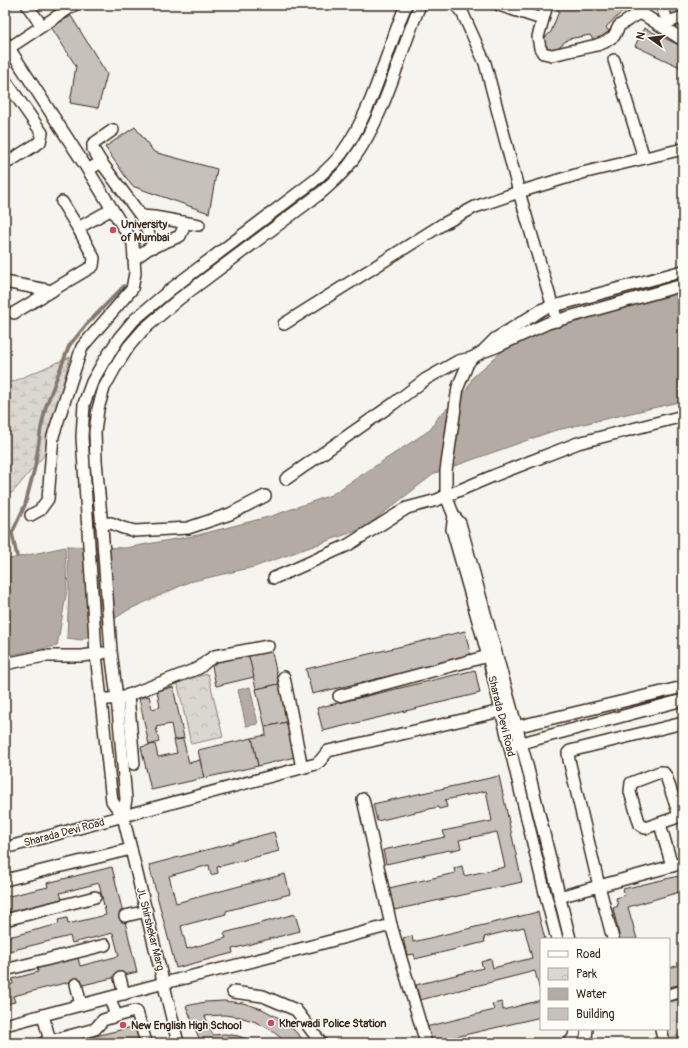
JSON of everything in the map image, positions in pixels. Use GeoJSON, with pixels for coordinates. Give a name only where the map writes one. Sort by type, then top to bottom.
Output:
{"type":"FeatureCollection","features":[{"type":"Feature","properties":{"kind":"street"},"geometry":{"type":"LineString","coordinates":[[27,5],[42,26]]}},
{"type":"Feature","properties":{"kind":"street"},"geometry":{"type":"LineString","coordinates":[[31,515],[40,510],[48,499],[53,436],[82,348],[132,289],[135,273],[133,243],[88,170],[7,45],[42,26],[74,5]]}},
{"type":"Feature","properties":{"kind":"street"},"geometry":{"type":"LineString","coordinates":[[123,816],[112,801],[96,654],[82,437],[84,404],[92,382],[104,361],[119,338],[134,320],[171,289],[314,181],[331,166],[341,154],[361,121],[406,5]]}},
{"type":"Feature","properties":{"kind":"street"},"geometry":{"type":"LineString","coordinates":[[123,816],[126,799],[117,698],[111,651],[96,461],[95,432],[98,409],[104,388],[115,368],[143,330],[179,299],[322,192],[352,162],[373,127],[419,5]]}},
{"type":"Feature","properties":{"kind":"street"},"geometry":{"type":"LineString","coordinates":[[456,5],[463,14],[485,63],[519,192],[557,321]]}},
{"type":"Feature","properties":{"kind":"street"},"geometry":{"type":"LineString","coordinates":[[499,5],[542,19]]}},
{"type":"Feature","properties":{"kind":"street"},"geometry":{"type":"LineString","coordinates":[[547,5],[538,37],[540,48],[543,53],[552,55],[606,42],[614,36],[619,26],[642,9],[683,40]]}},
{"type":"Feature","properties":{"kind":"street"},"geometry":{"type":"LineString","coordinates":[[661,5],[667,20],[671,21],[683,17]]}},
{"type":"Feature","properties":{"kind":"street"},"geometry":{"type":"LineString","coordinates":[[614,60],[644,158]]}},
{"type":"Feature","properties":{"kind":"street"},"geometry":{"type":"LineString","coordinates":[[5,80],[42,134],[40,142],[5,164]]}},
{"type":"Feature","properties":{"kind":"street"},"geometry":{"type":"LineString","coordinates":[[113,130],[93,144],[93,149],[141,216],[154,247]]}},
{"type":"Feature","properties":{"kind":"street"},"geometry":{"type":"LineString","coordinates":[[284,324],[443,224],[475,207],[582,173],[683,149]]}},
{"type":"Feature","properties":{"kind":"street"},"geometry":{"type":"LineString","coordinates":[[88,170],[101,162]]}},
{"type":"Feature","properties":{"kind":"street"},"geometry":{"type":"LineString","coordinates":[[14,313],[93,266],[94,258],[62,202]]}},
{"type":"Feature","properties":{"kind":"street"},"geometry":{"type":"LineString","coordinates":[[78,228],[112,209]]}},
{"type":"Feature","properties":{"kind":"street"},"geometry":{"type":"LineString","coordinates":[[141,216],[199,225]]}},
{"type":"Feature","properties":{"kind":"street"},"geometry":{"type":"LineString","coordinates":[[134,258],[148,249],[180,236],[184,222]]}},
{"type":"Feature","properties":{"kind":"street"},"geometry":{"type":"LineString","coordinates":[[482,352],[495,339],[543,309],[683,271]]}},
{"type":"Feature","properties":{"kind":"street"},"geometry":{"type":"LineString","coordinates":[[5,282],[52,291]]}},
{"type":"Feature","properties":{"kind":"street"},"geometry":{"type":"LineString","coordinates":[[446,496],[446,471],[458,387],[468,363],[472,358],[482,352],[548,323],[683,286]]}},
{"type":"Feature","properties":{"kind":"street"},"geometry":{"type":"LineString","coordinates":[[171,289],[179,299]]}},
{"type":"Feature","properties":{"kind":"street"},"geometry":{"type":"LineString","coordinates":[[617,289],[621,302]]}},
{"type":"Feature","properties":{"kind":"street"},"geometry":{"type":"LineString","coordinates":[[528,318],[532,330]]}},
{"type":"Feature","properties":{"kind":"street"},"geometry":{"type":"LineString","coordinates":[[286,479],[426,379],[458,360],[472,358]]}},
{"type":"Feature","properties":{"kind":"street"},"geometry":{"type":"LineString","coordinates":[[274,578],[348,545],[406,508],[433,502],[578,443],[683,416]]}},
{"type":"Feature","properties":{"kind":"street"},"geometry":{"type":"LineString","coordinates":[[102,525],[111,523],[135,531],[188,528],[230,514],[265,496]]}},
{"type":"Feature","properties":{"kind":"street","name":"Sharada Devi Road"},"geometry":{"type":"LineString","coordinates":[[446,496],[454,516],[452,529],[486,635],[488,656],[501,711],[521,743],[570,938]]}},
{"type":"Feature","properties":{"kind":"street"},"geometry":{"type":"LineString","coordinates":[[486,635],[511,728],[683,687]]}},
{"type":"Feature","properties":{"kind":"street"},"geometry":{"type":"LineString","coordinates":[[101,700],[128,695],[199,668],[215,656],[268,646]]}},
{"type":"Feature","properties":{"kind":"street"},"geometry":{"type":"LineString","coordinates":[[5,664],[44,656],[82,656],[111,651]]}},
{"type":"Feature","properties":{"kind":"street"},"geometry":{"type":"LineString","coordinates":[[339,696],[488,656]]}},
{"type":"Feature","properties":{"kind":"street"},"geometry":{"type":"LineString","coordinates":[[284,677],[302,768]]}},
{"type":"Feature","properties":{"kind":"street"},"geometry":{"type":"LineString","coordinates":[[123,767],[138,764],[131,732],[128,695]]}},
{"type":"Feature","properties":{"kind":"street"},"geometry":{"type":"LineString","coordinates":[[510,746],[683,700]]}},
{"type":"Feature","properties":{"kind":"street","name":"Sharada Devi Road"},"geometry":{"type":"LineString","coordinates":[[5,848],[316,764],[320,762],[328,751],[501,711]]}},
{"type":"Feature","properties":{"kind":"street"},"geometry":{"type":"LineString","coordinates":[[553,718],[558,733]]}},
{"type":"Feature","properties":{"kind":"street"},"geometry":{"type":"LineString","coordinates":[[613,938],[568,753],[683,723]]}},
{"type":"Feature","properties":{"kind":"street","name":"Sharada Devi Road"},"geometry":{"type":"LineString","coordinates":[[511,728],[510,746],[557,938]]}},
{"type":"Feature","properties":{"kind":"street"},"geometry":{"type":"LineString","coordinates":[[120,736],[131,732]]}},
{"type":"Feature","properties":{"kind":"street"},"geometry":{"type":"LineString","coordinates":[[663,772],[666,776],[678,814],[675,818],[660,824],[645,828],[640,825],[630,792],[630,787],[631,783],[663,772]]}},
{"type":"Feature","properties":{"kind":"street"},"geometry":{"type":"LineString","coordinates":[[363,799],[391,924],[426,1043]]}},
{"type":"Feature","properties":{"kind":"street","name":"JL Shirshekar Marg"},"geometry":{"type":"LineString","coordinates":[[123,816],[178,1043]]}},
{"type":"Feature","properties":{"kind":"street"},"geometry":{"type":"LineString","coordinates":[[560,897],[678,865],[660,824]]}},
{"type":"Feature","properties":{"kind":"street"},"geometry":{"type":"LineString","coordinates":[[5,880],[132,849]]}},
{"type":"Feature","properties":{"kind":"street"},"geometry":{"type":"LineString","coordinates":[[543,885],[556,882]]}},
{"type":"Feature","properties":{"kind":"street"},"geometry":{"type":"LineString","coordinates":[[5,920],[95,897]]}},
{"type":"Feature","properties":{"kind":"street"},"geometry":{"type":"LineString","coordinates":[[125,916],[147,911]]}},
{"type":"Feature","properties":{"kind":"street"},"geometry":{"type":"LineString","coordinates":[[5,1025],[391,924]]}},
{"type":"Feature","properties":{"kind":"street"},"geometry":{"type":"LineString","coordinates":[[5,970],[105,945]]}},
{"type":"Feature","properties":{"kind":"street"},"geometry":{"type":"LineString","coordinates":[[120,978],[124,994]]}},
{"type":"Feature","properties":{"kind":"street"},"geometry":{"type":"LineString","coordinates":[[76,984],[81,1005]]}},
{"type":"Feature","properties":{"kind":"street"},"geometry":{"type":"LineString","coordinates":[[670,995],[683,991]]}},
{"type":"Feature","properties":{"kind":"street"},"geometry":{"type":"LineString","coordinates":[[233,992],[263,996],[296,1010],[321,1043]]}},
{"type":"Feature","properties":{"kind":"street"},"geometry":{"type":"LineString","coordinates":[[110,998],[116,1016]]}},
{"type":"Feature","properties":{"kind":"street"},"geometry":{"type":"LineString","coordinates":[[43,1016],[46,1042],[94,1030],[103,1020],[134,1011],[137,1012],[145,1039]]}},
{"type":"Feature","properties":{"kind":"street"},"geometry":{"type":"LineString","coordinates":[[569,1043],[574,1037],[576,1030]]}},
{"type":"Feature","properties":{"kind":"street"},"geometry":{"type":"LineString","coordinates":[[584,1043],[587,1030]]}},
{"type":"Feature","properties":{"kind":"street"},"geometry":{"type":"LineString","coordinates":[[661,1030],[664,1043]]}},
{"type":"Feature","properties":{"kind":"green space"},"geometry":{"type":"Polygon","coordinates":[[[70,357],[46,453],[13,492],[5,494],[5,385],[70,357]]]}},
{"type":"Feature","properties":{"kind":"green space"},"geometry":{"type":"Polygon","coordinates":[[[208,674],[223,737],[191,744],[177,681],[208,674]]]}},
{"type":"Feature","properties":{"kind":"green space"},"geometry":{"type":"Polygon","coordinates":[[[683,999],[683,1034],[670,1038],[668,1030],[670,1030],[670,1002],[683,999]]]}},
{"type":"Feature","properties":{"kind":"water"},"geometry":{"type":"Polygon","coordinates":[[[683,293],[683,401],[553,431],[435,473],[364,528],[254,567],[189,582],[128,610],[82,640],[67,638],[69,589],[67,546],[125,548],[198,535],[272,516],[331,495],[430,430],[439,416],[466,391],[473,377],[507,347],[569,320],[683,293]]]}},
{"type":"Feature","properties":{"kind":"water"},"geometry":{"type":"Polygon","coordinates":[[[65,547],[67,590],[57,646],[5,656],[5,560],[65,547]]]}},
{"type":"Feature","properties":{"kind":"water"},"geometry":{"type":"Polygon","coordinates":[[[250,687],[258,724],[246,726],[238,690],[250,687]]]}},
{"type":"Feature","properties":{"kind":"building"},"geometry":{"type":"Polygon","coordinates":[[[554,5],[640,6],[621,13],[606,27],[611,35],[595,43],[590,35],[568,39],[553,52],[541,41],[551,32],[559,11],[554,5]]]}},
{"type":"Feature","properties":{"kind":"building"},"geometry":{"type":"Polygon","coordinates":[[[667,5],[683,5],[683,15],[671,19],[667,5]]]}},
{"type":"Feature","properties":{"kind":"building"},"geometry":{"type":"Polygon","coordinates":[[[71,16],[107,74],[98,108],[70,103],[76,66],[51,27],[71,16]]]}},
{"type":"Feature","properties":{"kind":"building"},"geometry":{"type":"Polygon","coordinates":[[[644,28],[683,47],[683,61],[680,67],[635,46],[644,28]]]}},
{"type":"Feature","properties":{"kind":"building"},"geometry":{"type":"Polygon","coordinates":[[[135,127],[154,152],[217,169],[209,213],[132,186],[105,147],[135,127]]]}},
{"type":"Feature","properties":{"kind":"building"},"geometry":{"type":"Polygon","coordinates":[[[465,631],[471,657],[312,694],[306,669],[465,631]]]}},
{"type":"Feature","properties":{"kind":"building"},"geometry":{"type":"Polygon","coordinates":[[[271,648],[279,684],[256,689],[248,653],[271,648]]]}},
{"type":"Feature","properties":{"kind":"building"},"geometry":{"type":"Polygon","coordinates":[[[248,653],[254,677],[216,686],[211,661],[248,653]]]}},
{"type":"Feature","properties":{"kind":"building"},"geometry":{"type":"Polygon","coordinates":[[[475,670],[480,693],[323,731],[317,708],[475,670]]]}},
{"type":"Feature","properties":{"kind":"building"},"geometry":{"type":"Polygon","coordinates":[[[279,684],[287,722],[265,727],[256,689],[279,684]]]}},
{"type":"Feature","properties":{"kind":"building"},"geometry":{"type":"Polygon","coordinates":[[[173,687],[184,738],[174,740],[171,724],[156,727],[159,742],[149,745],[139,698],[149,696],[152,709],[160,707],[157,691],[173,687]]]}},
{"type":"Feature","properties":{"kind":"building"},"geometry":{"type":"Polygon","coordinates":[[[287,722],[295,757],[258,766],[252,738],[266,735],[265,727],[287,722]]]}},
{"type":"Feature","properties":{"kind":"building"},"geometry":{"type":"Polygon","coordinates":[[[252,738],[258,766],[204,778],[198,750],[252,738]]]}},
{"type":"Feature","properties":{"kind":"building"},"geometry":{"type":"Polygon","coordinates":[[[183,739],[189,763],[200,760],[204,778],[151,790],[141,747],[155,744],[158,757],[177,753],[174,740],[183,739]]]}},
{"type":"Feature","properties":{"kind":"building"},"geometry":{"type":"Polygon","coordinates":[[[499,776],[522,882],[394,910],[389,888],[455,873],[454,868],[462,866],[464,876],[505,867],[497,832],[459,840],[461,848],[386,864],[383,850],[445,837],[443,831],[492,821],[486,791],[445,800],[447,807],[439,809],[438,807],[377,821],[373,804],[499,776]]]}},
{"type":"Feature","properties":{"kind":"building"},"geometry":{"type":"Polygon","coordinates":[[[274,832],[279,851],[217,867],[218,873],[211,875],[209,865],[169,876],[176,903],[285,874],[290,894],[226,911],[226,914],[181,926],[187,949],[226,938],[224,933],[295,914],[300,931],[232,949],[233,953],[176,968],[149,865],[274,832]]]}},
{"type":"Feature","properties":{"kind":"building"},"geometry":{"type":"Polygon","coordinates":[[[112,867],[137,972],[83,985],[81,979],[13,996],[15,1002],[5,1004],[5,986],[13,984],[12,979],[38,972],[37,968],[78,958],[80,966],[119,956],[113,933],[72,943],[70,936],[5,952],[5,938],[59,924],[58,920],[67,918],[68,924],[106,915],[99,883],[60,893],[62,899],[5,913],[5,897],[48,887],[47,883],[112,867]]]}},
{"type":"Feature","properties":{"kind":"building"},"geometry":{"type":"Polygon","coordinates":[[[683,875],[683,891],[628,907],[637,938],[620,938],[613,908],[618,906],[616,898],[625,895],[623,889],[683,875]]]}},
{"type":"Feature","properties":{"kind":"building"},"geometry":{"type":"Polygon","coordinates":[[[538,912],[545,938],[540,938],[540,991],[535,971],[420,1000],[416,985],[483,968],[481,962],[491,959],[493,968],[532,958],[524,927],[484,937],[485,942],[415,959],[414,954],[407,955],[403,938],[412,936],[413,942],[538,912]]]}},
{"type":"Feature","properties":{"kind":"building"},"geometry":{"type":"Polygon","coordinates":[[[683,964],[683,984],[670,987],[670,968],[683,964]]]}},
{"type":"Feature","properties":{"kind":"building"},"geometry":{"type":"Polygon","coordinates":[[[540,1000],[540,1017],[430,1043],[426,1027],[494,1010],[492,1004],[502,1002],[503,1010],[540,1000]]]}},
{"type":"Feature","properties":{"kind":"building"},"geometry":{"type":"Polygon","coordinates":[[[224,1001],[243,1003],[262,1009],[279,1018],[294,1030],[306,1043],[287,1043],[271,1030],[256,1022],[240,1017],[224,1015],[205,1016],[213,1035],[225,1034],[238,1036],[255,1043],[201,1043],[186,1006],[205,1002],[224,1001]]]}},
{"type":"Feature","properties":{"kind":"building"},"geometry":{"type":"Polygon","coordinates":[[[136,1026],[141,1043],[67,1043],[136,1026]]]}},
{"type":"Feature","properties":{"kind":"waterway"},"geometry":{"type":"LineString","coordinates":[[12,533],[25,505],[35,467],[46,406],[69,346],[86,325],[124,286]]}},
{"type":"Feature","properties":{"kind":"waterway"},"geometry":{"type":"LineString","coordinates":[[5,527],[12,533],[17,556]]}},
{"type":"Feature","properties":{"kind":"place","name":"University of Mumbai"},"geometry":{"type":"Point","coordinates":[113,230]}},
{"type":"Feature","properties":{"kind":"place","name":"Kherwadi Police Station"},"geometry":{"type":"Point","coordinates":[271,1023]}},
{"type":"Feature","properties":{"kind":"place","name":"New English High School"},"geometry":{"type":"Point","coordinates":[123,1025]}}]}
